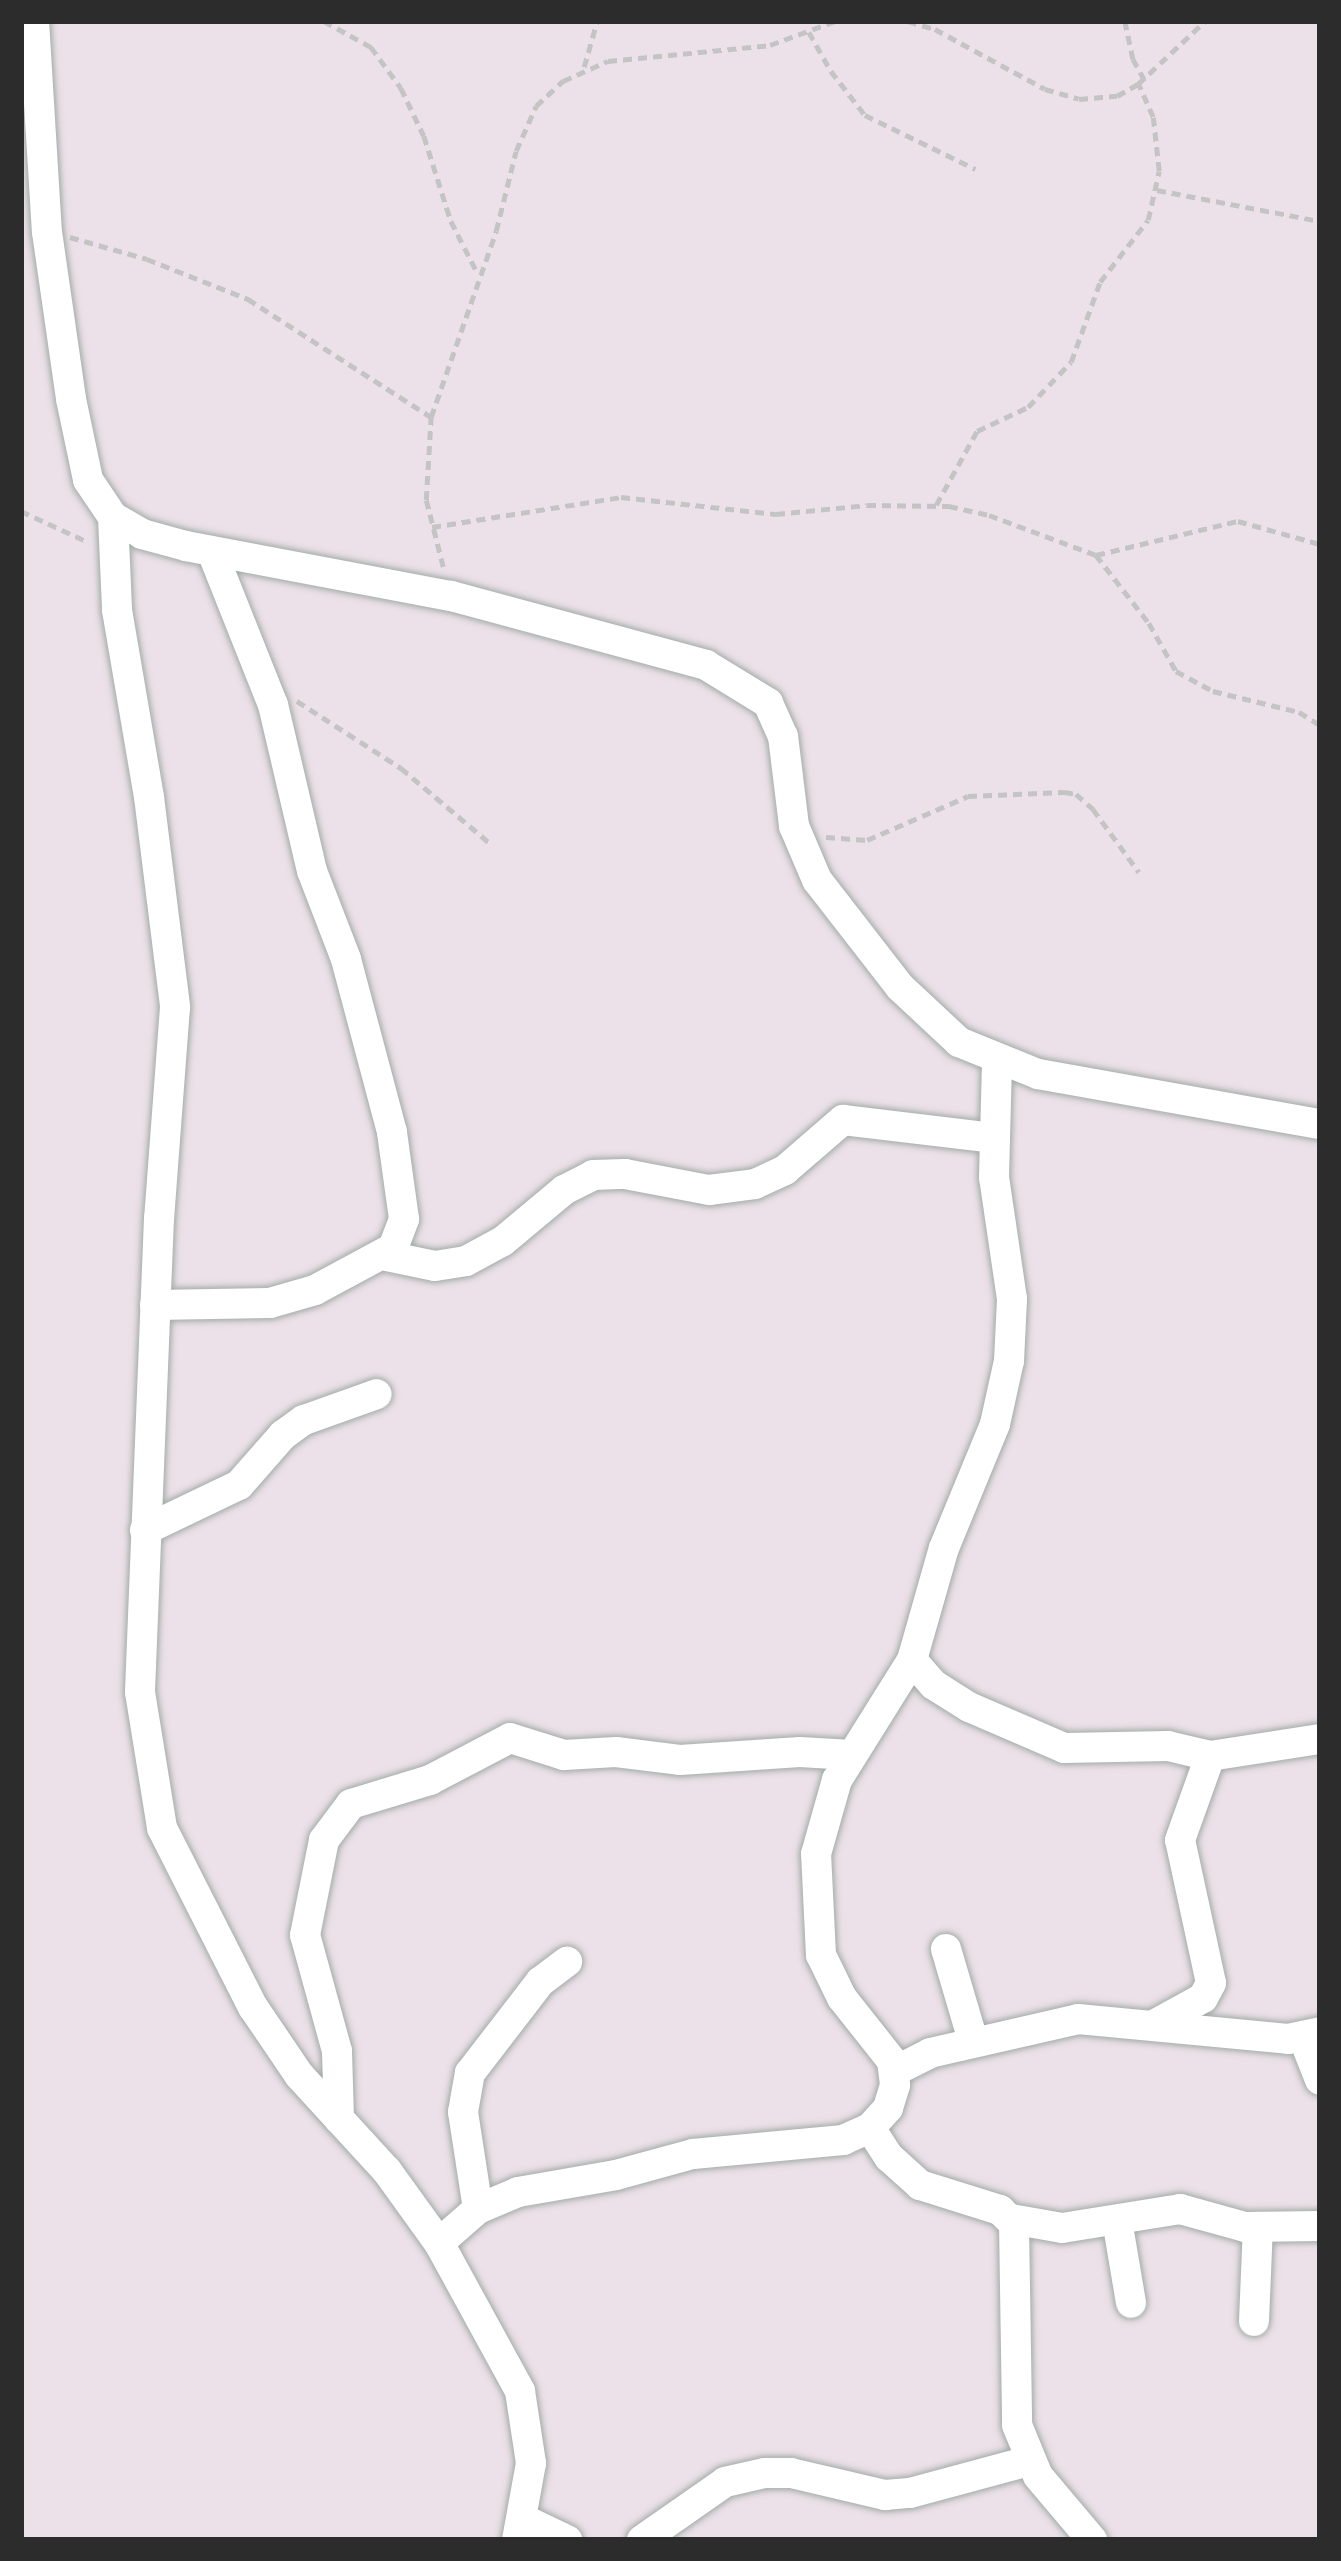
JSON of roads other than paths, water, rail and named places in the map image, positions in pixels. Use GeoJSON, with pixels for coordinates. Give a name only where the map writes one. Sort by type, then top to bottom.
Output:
{"type":"FeatureCollection","features":[{"type":"Feature","properties":{"kind":"street"},"geometry":{"type":"LineString","coordinates":[[34,21],[47,232],[84,465],[96,496],[113,518],[142,534],[212,552],[451,596],[672,653],[754,692],[773,712],[783,736],[796,834],[817,880],[900,987],[959,1042],[1038,1075],[1320,1124]]}},
{"type":"Feature","properties":{"kind":"street"},"geometry":{"type":"LineString","coordinates":[[113,518],[117,610],[149,797],[175,1007],[155,1305],[140,1692],[162,1828],[253,2007],[299,2074],[387,2171],[440,2243],[520,2392],[531,2463],[521,2530],[567,2540]]}},
{"type":"Feature","properties":{"kind":"street"},"geometry":{"type":"LineString","coordinates":[[155,1305],[270,1303],[315,1290],[382,1255],[398,1241],[404,1219],[392,1132],[346,958],[312,871],[264,676],[212,552]]}},
{"type":"Feature","properties":{"kind":"street"},"geometry":{"type":"LineString","coordinates":[[440,2243],[478,2209],[518,2192],[616,2175],[693,2153],[794,2148],[842,2140],[870,2128],[888,2108],[895,2071],[833,1985],[818,1938],[816,1854],[829,1802],[850,1755],[912,1660],[944,1548],[995,1424],[1009,1361],[1012,1299],[993,1138],[997,1061]]}},
{"type":"Feature","properties":{"kind":"street"},"geometry":{"type":"LineString","coordinates":[[382,1255],[435,1266],[466,1261],[503,1241],[565,1190],[593,1175],[625,1174],[709,1190],[755,1184],[785,1170],[843,1120],[993,1138]]}},
{"type":"Feature","properties":{"kind":"street"},"geometry":{"type":"LineString","coordinates":[[145,1530],[238,1485],[283,1435],[304,1420],[377,1394]]}},
{"type":"Feature","properties":{"kind":"street"},"geometry":{"type":"LineString","coordinates":[[912,1660],[951,1696],[1046,1744],[1168,1746],[1210,1756],[1320,1739]]}},
{"type":"Feature","properties":{"kind":"street"},"geometry":{"type":"LineString","coordinates":[[339,2119],[337,2051],[311,1965],[306,1924],[324,1840],[351,1804],[430,1780],[510,1738],[564,1755],[616,1753],[680,1760],[800,1752],[850,1755]]}},
{"type":"Feature","properties":{"kind":"street"},"geometry":{"type":"LineString","coordinates":[[1154,2025],[1203,1998],[1211,1982],[1180,1840],[1210,1756]]}},
{"type":"Feature","properties":{"kind":"street"},"geometry":{"type":"LineString","coordinates":[[946,1948],[974,2041]]}},
{"type":"Feature","properties":{"kind":"street"},"geometry":{"type":"LineString","coordinates":[[478,2209],[463,2112],[470,2073],[540,1982],[567,1962]]}},
{"type":"Feature","properties":{"kind":"street"},"geometry":{"type":"LineString","coordinates":[[895,2071],[974,2041],[1078,2020],[1312,2035],[1320,2080]]}},
{"type":"Feature","properties":{"kind":"street"},"geometry":{"type":"LineString","coordinates":[[870,2128],[889,2157],[920,2185],[1053,2228],[1180,2209],[1258,2227],[1320,2226]]}},
{"type":"Feature","properties":{"kind":"street"},"geometry":{"type":"LineString","coordinates":[[1011,2218],[1018,2257],[1014,2396],[1029,2461],[1090,2539]]}},
{"type":"Feature","properties":{"kind":"street"},"geometry":{"type":"LineString","coordinates":[[1117,2220],[1131,2302]]}},
{"type":"Feature","properties":{"kind":"street"},"geometry":{"type":"LineString","coordinates":[[1254,2321],[1258,2227]]}},
{"type":"Feature","properties":{"kind":"street"},"geometry":{"type":"LineString","coordinates":[[642,2540],[725,2482],[765,2473],[791,2473],[885,2494],[910,2493],[1029,2461]]}}]}
